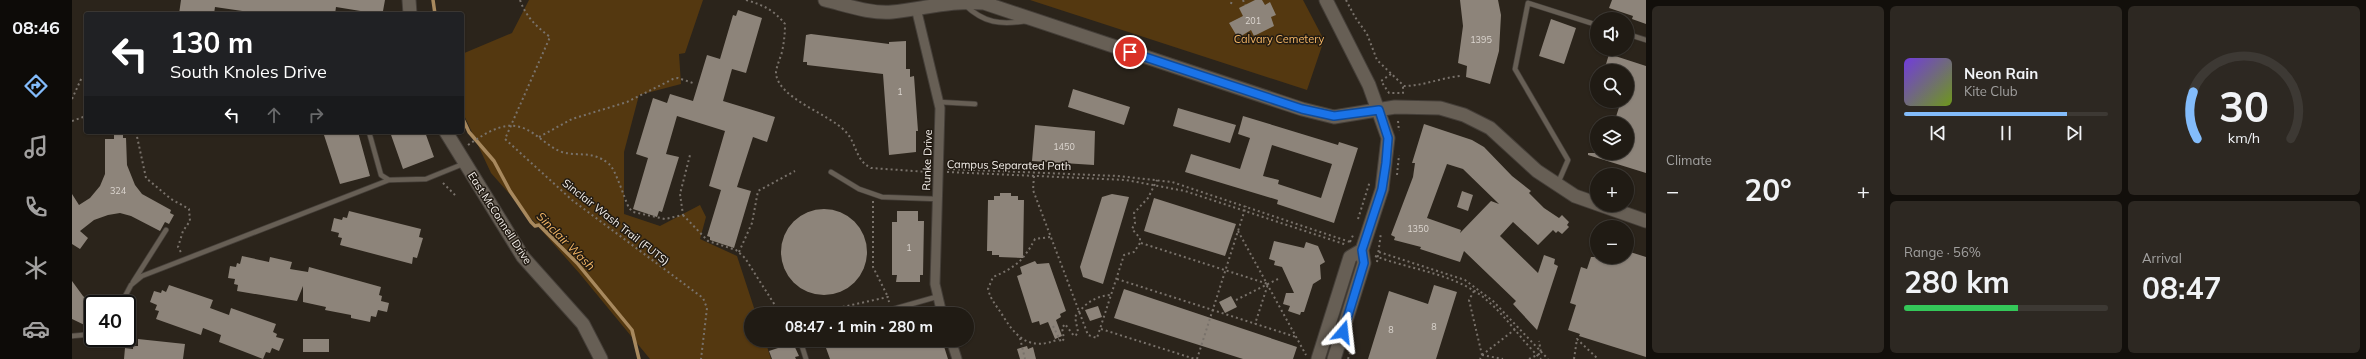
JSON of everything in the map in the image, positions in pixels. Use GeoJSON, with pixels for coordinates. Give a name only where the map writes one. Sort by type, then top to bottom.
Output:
{"type":"FeatureCollection","features":[{"type":"Feature","properties":{"kind":"street"},"geometry":{"type":"LineString","coordinates":[[409,0],[410,12]]}},
{"type":"Feature","properties":{"kind":"street"},"geometry":{"type":"LineString","coordinates":[[826,0],[858,8],[890,12],[961,0],[984,3],[1302,109],[1334,116],[1395,108],[1440,108],[1464,115],[1490,128],[1537,171],[1558,185],[1592,203],[1646,221]]}},
{"type":"Feature","properties":{"kind":"street"},"geometry":{"type":"LineString","coordinates":[[1326,0],[1369,85],[1388,138],[1382,189],[1362,250],[1364,263],[1334,359]]}},
{"type":"Feature","properties":{"kind":"street","name":"Runke Drive"},"geometry":{"type":"LineString","coordinates":[[916,8],[939,102],[934,284],[940,307]]}},
{"type":"Feature","properties":{"kind":"street","name":"East McConnell Drive"},"geometry":{"type":"LineString","coordinates":[[447,134],[464,164],[524,257],[583,324],[601,359]]}},
{"type":"Feature","properties":{"kind":"street"},"geometry":{"type":"LineString","coordinates":[[1312,357],[1350,258],[1362,250]]}},
{"type":"Feature","properties":{"kind":"street"},"geometry":{"type":"LineString","coordinates":[[953,347],[957,359]]}},
{"type":"Feature","properties":{"kind":"lane"},"geometry":{"type":"LineString","coordinates":[[1558,185],[1568,160],[1515,69],[1528,3],[1590,23]]}},
{"type":"Feature","properties":{"kind":"lane"},"geometry":{"type":"LineString","coordinates":[[1634,36],[1646,40]]}},
{"type":"Feature","properties":{"kind":"lane"},"geometry":{"type":"LineString","coordinates":[[939,102],[975,104]]}},
{"type":"Feature","properties":{"kind":"lane"},"geometry":{"type":"LineString","coordinates":[[369,134],[381,175],[389,180]]}},
{"type":"Feature","properties":{"kind":"lane"},"geometry":{"type":"LineString","coordinates":[[131,285],[142,276],[389,180],[426,180],[464,164]]}},
{"type":"Feature","properties":{"kind":"lane"},"geometry":{"type":"LineString","coordinates":[[832,172],[860,189],[882,197],[937,199]]}},
{"type":"Feature","properties":{"kind":"lane"},"geometry":{"type":"LineString","coordinates":[[126,295],[166,230]]}},
{"type":"Feature","properties":{"kind":"lane"},"geometry":{"type":"LineString","coordinates":[[901,307],[936,297]]}},
{"type":"Feature","properties":{"kind":"lane"},"geometry":{"type":"LineString","coordinates":[[72,336],[84,335]]}},
{"type":"Feature","properties":{"kind":"lane"},"geometry":{"type":"LineString","coordinates":[[802,347],[806,359]]}},
{"type":"Feature","properties":{"kind":"path","name":"Sinclair Wash Trail (FUTS)"},"geometry":{"type":"LineString","coordinates":[[520,0],[526,15],[532,23],[550,37],[506,139],[572,200],[703,298],[708,308],[701,359]]}},
{"type":"Feature","properties":{"kind":"path","name":"Campus Separated Path"},"geometry":{"type":"LineString","coordinates":[[746,0],[763,6],[776,13],[785,24],[784,42],[776,74],[784,91],[833,121],[846,133],[858,158],[864,165],[871,168],[938,172],[950,169],[1118,176],[1157,180],[1197,189],[1350,242],[1356,228]]}},
{"type":"Feature","properties":{"kind":"path"},"geometry":{"type":"LineString","coordinates":[[1231,4],[1232,0]]}},
{"type":"Feature","properties":{"kind":"path"},"geometry":{"type":"LineString","coordinates":[[1243,0],[1245,4]]}},
{"type":"Feature","properties":{"kind":"path"},"geometry":{"type":"LineString","coordinates":[[1346,0],[1355,17],[1367,34],[1377,60],[1404,86],[1419,86],[1444,78],[1460,76]]}},
{"type":"Feature","properties":{"kind":"path"},"geometry":{"type":"LineString","coordinates":[[1391,74],[1381,81],[1389,93],[1403,93],[1404,86]]}},
{"type":"Feature","properties":{"kind":"path"},"geometry":{"type":"LineString","coordinates":[[72,99],[82,77]]}},
{"type":"Feature","properties":{"kind":"path"},"geometry":{"type":"LineString","coordinates":[[539,137],[572,119],[627,102],[673,79],[678,78],[693,83]]}},
{"type":"Feature","properties":{"kind":"path"},"geometry":{"type":"LineString","coordinates":[[72,121],[84,117]]}},
{"type":"Feature","properties":{"kind":"path"},"geometry":{"type":"LineString","coordinates":[[465,147],[489,130],[511,125],[524,128],[564,152],[596,156],[610,165],[629,208],[633,212],[665,219],[683,215]]}},
{"type":"Feature","properties":{"kind":"path"},"geometry":{"type":"LineString","coordinates":[[136,134],[146,178],[171,198],[189,209],[190,221],[183,231],[178,247],[184,260]]}},
{"type":"Feature","properties":{"kind":"path"},"geometry":{"type":"LineString","coordinates":[[690,155],[680,194],[683,215],[708,241],[739,252],[745,258],[776,307]]}},
{"type":"Feature","properties":{"kind":"path"},"geometry":{"type":"LineString","coordinates":[[739,252],[752,222],[758,191],[795,171]]}},
{"type":"Feature","properties":{"kind":"path"},"geometry":{"type":"LineString","coordinates":[[938,172],[1126,180],[1185,191],[1455,282],[1474,291],[1496,310],[1541,359]]}},
{"type":"Feature","properties":{"kind":"path"},"geometry":{"type":"LineString","coordinates":[[1358,221],[1371,174]]}},
{"type":"Feature","properties":{"kind":"path"},"geometry":{"type":"LineString","coordinates":[[1034,176],[1033,190],[1079,312],[1088,335],[1097,338],[1124,255],[1134,252],[1140,243],[1140,238],[1132,229],[1135,223],[1134,213],[1148,198],[1157,180]]}},
{"type":"Feature","properties":{"kind":"path"},"geometry":{"type":"LineString","coordinates":[[443,183],[457,197]]}},
{"type":"Feature","properties":{"kind":"path"},"geometry":{"type":"LineString","coordinates":[[873,194],[873,267],[888,297],[890,307]]}},
{"type":"Feature","properties":{"kind":"path"},"geometry":{"type":"LineString","coordinates":[[1100,329],[1196,359],[1246,206]]}},
{"type":"Feature","properties":{"kind":"path"},"geometry":{"type":"LineString","coordinates":[[1238,231],[1296,337],[1312,357]]}},
{"type":"Feature","properties":{"kind":"path"},"geometry":{"type":"LineString","coordinates":[[1051,237],[1035,239],[1022,260],[1011,270],[993,277],[988,289],[993,304],[1011,331],[1020,338],[1038,344],[1049,343],[1059,339],[1061,342],[1064,339],[1062,328],[1064,324],[1074,336],[1076,335],[1078,332],[1075,317],[1079,312],[1090,301],[1112,295]]}},
{"type":"Feature","properties":{"kind":"path"},"geometry":{"type":"LineString","coordinates":[[1140,243],[1268,284]]}},
{"type":"Feature","properties":{"kind":"path"},"geometry":{"type":"LineString","coordinates":[[1379,252],[1465,280],[1493,301],[1548,359]]}},
{"type":"Feature","properties":{"kind":"path"},"geometry":{"type":"LineString","coordinates":[[1117,279],[1296,337]]}},
{"type":"Feature","properties":{"kind":"path"},"geometry":{"type":"LineString","coordinates":[[1236,300],[1278,279]]}},
{"type":"Feature","properties":{"kind":"path"},"geometry":{"type":"LineString","coordinates":[[1255,324],[1268,284]]}},
{"type":"Feature","properties":{"kind":"path"},"geometry":{"type":"LineString","coordinates":[[1474,291],[1469,300],[1482,355]]}},
{"type":"Feature","properties":{"kind":"path"},"geometry":{"type":"LineString","coordinates":[[842,307],[888,297]]}},
{"type":"Feature","properties":{"kind":"path"},"geometry":{"type":"LineString","coordinates":[[1053,326],[1059,339]]}},
{"type":"Feature","properties":{"kind":"path"},"geometry":{"type":"LineString","coordinates":[[1480,359],[1482,355],[1518,327]]}},
{"type":"Feature","properties":{"kind":"path"},"geometry":{"type":"LineString","coordinates":[[1020,338],[1025,359]]}},
{"type":"Feature","properties":{"kind":"path"},"geometry":{"type":"LineString","coordinates":[[1574,359],[1577,339],[1598,359]]}},
{"type":"Feature","properties":{"kind":"path"},"geometry":{"type":"LineString","coordinates":[[1539,341],[1541,353]]}},
{"type":"Feature","properties":{"kind":"path"},"geometry":{"type":"LineString","coordinates":[[1529,359],[1541,353]]}},
{"type":"Feature","properties":{"kind":"path"},"geometry":{"type":"LineString","coordinates":[[1482,355],[1504,359]]}},
{"type":"Feature","properties":{"kind":"green space"},"geometry":{"type":"Polygon","coordinates":[[[529,0],[703,0],[685,53],[679,54],[681,84],[639,95],[624,152],[624,214],[660,226],[700,205],[706,217],[700,239],[737,256],[754,307],[744,307],[744,347],[767,347],[771,359],[650,359],[580,274],[491,173],[464,115],[464,53],[512,33],[529,0]]]}},
{"type":"Feature","properties":{"kind":"green space","name":"Calvary Cemetery"},"geometry":{"type":"Polygon","coordinates":[[[1030,0],[1303,0],[1324,40],[1307,90],[1030,0]]]}},
{"type":"Feature","properties":{"kind":"building"},"geometry":{"type":"Polygon","coordinates":[[[181,0],[385,0],[383,11],[380,12],[367,12],[336,7],[335,12],[249,12],[215,7],[214,12],[179,12],[181,0]]]}},
{"type":"Feature","properties":{"kind":"building"},"geometry":{"type":"Polygon","coordinates":[[[1255,0],[1262,0],[1265,5],[1270,2],[1276,15],[1271,17],[1274,26],[1254,36],[1251,30],[1238,38],[1229,23],[1243,16],[1239,8],[1255,0]]]}},
{"type":"Feature","properties":{"kind":"building"},"geometry":{"type":"Polygon","coordinates":[[[1460,0],[1498,0],[1501,15],[1499,51],[1490,84],[1466,77],[1467,66],[1458,63],[1463,26],[1460,0]]]}},
{"type":"Feature","properties":{"kind":"building"},"geometry":{"type":"Polygon","coordinates":[[[1612,0],[1646,0],[1646,24],[1634,20],[1634,12],[1621,12],[1609,8],[1612,0]]]}},
{"type":"Feature","properties":{"kind":"building"},"geometry":{"type":"Polygon","coordinates":[[[738,10],[762,18],[746,73],[732,69],[723,101],[775,117],[767,142],[753,137],[737,187],[751,191],[734,248],[710,240],[710,237],[707,236],[721,190],[709,186],[725,131],[677,116],[666,154],[679,157],[662,212],[659,211],[657,217],[633,209],[648,158],[636,154],[653,98],[667,103],[670,94],[693,101],[707,55],[720,59],[733,15],[736,16],[738,10]]]}},
{"type":"Feature","properties":{"kind":"building"},"geometry":{"type":"Polygon","coordinates":[[[1551,19],[1576,28],[1564,64],[1539,56],[1551,19]]]}},
{"type":"Feature","properties":{"kind":"building"},"geometry":{"type":"Polygon","coordinates":[[[811,34],[889,44],[889,42],[906,41],[906,69],[910,69],[910,77],[914,76],[918,131],[916,131],[916,152],[889,155],[883,74],[807,65],[807,62],[803,62],[806,35],[811,34]]]}},
{"type":"Feature","properties":{"kind":"building"},"geometry":{"type":"Polygon","coordinates":[[[1608,56],[1615,56],[1646,66],[1646,173],[1634,168],[1604,160],[1634,160],[1634,116],[1616,116],[1619,108],[1634,108],[1634,64],[1606,64],[1608,56]]]}},
{"type":"Feature","properties":{"kind":"building"},"geometry":{"type":"Polygon","coordinates":[[[1073,89],[1130,107],[1124,125],[1068,107],[1073,89]]]}},
{"type":"Feature","properties":{"kind":"building"},"geometry":{"type":"Polygon","coordinates":[[[1178,108],[1236,125],[1230,143],[1173,126],[1178,108]]]}},
{"type":"Feature","properties":{"kind":"building"},"geometry":{"type":"Polygon","coordinates":[[[1243,116],[1338,145],[1339,142],[1358,148],[1334,223],[1277,204],[1278,200],[1185,172],[1191,154],[1240,169],[1250,138],[1238,134],[1243,116]],[[1272,145],[1263,176],[1279,180],[1278,184],[1321,198],[1332,164],[1272,145]]]}},
{"type":"Feature","properties":{"kind":"building"},"geometry":{"type":"Polygon","coordinates":[[[1424,124],[1472,140],[1484,147],[1512,176],[1531,191],[1529,193],[1544,208],[1559,218],[1562,215],[1569,222],[1567,225],[1569,227],[1562,234],[1558,231],[1556,233],[1553,230],[1538,245],[1513,222],[1500,236],[1538,273],[1544,255],[1555,259],[1554,264],[1558,266],[1537,330],[1513,304],[1516,301],[1464,251],[1460,262],[1420,249],[1421,247],[1394,240],[1395,237],[1391,235],[1413,177],[1415,163],[1412,163],[1424,124]],[[1447,164],[1427,218],[1461,230],[1460,233],[1491,201],[1499,204],[1463,169],[1447,164]]]}},
{"type":"Feature","properties":{"kind":"building"},"geometry":{"type":"Polygon","coordinates":[[[1035,125],[1095,131],[1094,165],[1032,161],[1035,125]]]}},
{"type":"Feature","properties":{"kind":"building"},"geometry":{"type":"Polygon","coordinates":[[[114,134],[123,134],[123,138],[126,138],[127,165],[135,185],[142,194],[171,210],[170,213],[174,215],[169,224],[165,222],[160,231],[131,216],[120,213],[94,220],[80,231],[88,238],[80,249],[72,244],[72,194],[79,205],[90,198],[100,186],[105,174],[105,139],[114,139],[114,134]]]}},
{"type":"Feature","properties":{"kind":"building"},"geometry":{"type":"Polygon","coordinates":[[[324,134],[359,134],[370,176],[340,184],[324,134]]]}},
{"type":"Feature","properties":{"kind":"building"},"geometry":{"type":"Polygon","coordinates":[[[391,134],[426,134],[434,157],[403,169],[391,134]]]}},
{"type":"Feature","properties":{"kind":"building"},"geometry":{"type":"Polygon","coordinates":[[[1462,191],[1473,195],[1468,211],[1457,207],[1462,191]]]}},
{"type":"Feature","properties":{"kind":"building"},"geometry":{"type":"Polygon","coordinates":[[[1000,193],[1011,193],[1011,196],[1018,196],[1018,200],[1024,200],[1023,258],[999,257],[999,255],[992,255],[992,251],[987,251],[988,200],[994,200],[994,196],[1000,196],[1000,193]]]}},
{"type":"Feature","properties":{"kind":"building"},"geometry":{"type":"Polygon","coordinates":[[[1112,194],[1129,197],[1103,284],[1083,277],[1080,267],[1102,197],[1112,194]]]}},
{"type":"Feature","properties":{"kind":"building"},"geometry":{"type":"Polygon","coordinates":[[[1154,198],[1236,224],[1225,256],[1144,231],[1154,198]]]}},
{"type":"Feature","properties":{"kind":"building"},"geometry":{"type":"Polygon","coordinates":[[[824,209],[841,212],[855,221],[864,235],[867,252],[864,269],[855,283],[841,292],[824,295],[807,292],[793,283],[784,269],[781,252],[784,235],[793,221],[807,212],[824,209]]]}},
{"type":"Feature","properties":{"kind":"building"},"geometry":{"type":"Polygon","coordinates":[[[349,211],[421,229],[419,237],[423,238],[417,258],[413,257],[412,264],[340,245],[342,238],[338,237],[339,233],[331,231],[334,218],[342,220],[343,217],[347,218],[349,211]]]}},
{"type":"Feature","properties":{"kind":"building"},"geometry":{"type":"Polygon","coordinates":[[[897,211],[918,211],[918,221],[924,221],[923,275],[920,275],[920,282],[896,282],[897,275],[892,275],[892,222],[897,222],[897,211]]]}},
{"type":"Feature","properties":{"kind":"building"},"geometry":{"type":"Polygon","coordinates":[[[1274,241],[1304,248],[1306,242],[1318,246],[1325,262],[1320,265],[1321,279],[1313,284],[1304,312],[1301,312],[1300,315],[1288,311],[1290,306],[1283,304],[1286,293],[1294,293],[1282,267],[1274,265],[1275,261],[1269,259],[1274,241]]]}},
{"type":"Feature","properties":{"kind":"building"},"geometry":{"type":"Polygon","coordinates":[[[1634,253],[1646,257],[1646,357],[1579,336],[1580,334],[1568,330],[1576,305],[1570,303],[1581,267],[1587,269],[1590,260],[1590,264],[1634,264],[1634,253]]]}},
{"type":"Feature","properties":{"kind":"building"},"geometry":{"type":"Polygon","coordinates":[[[242,256],[269,262],[270,257],[292,262],[290,269],[308,272],[309,267],[381,287],[379,295],[382,296],[381,301],[389,303],[387,312],[378,310],[376,317],[371,316],[370,322],[351,318],[351,315],[325,310],[326,307],[303,302],[303,286],[297,301],[237,291],[238,285],[234,284],[235,279],[228,278],[230,266],[236,267],[237,263],[240,264],[242,256]]]}},
{"type":"Feature","properties":{"kind":"building"},"geometry":{"type":"Polygon","coordinates":[[[1035,261],[1037,264],[1049,263],[1066,311],[1060,314],[1061,317],[1056,320],[1062,336],[1055,339],[1048,322],[1040,325],[1039,321],[1032,323],[1017,276],[1022,274],[1020,267],[1035,261]]]}},
{"type":"Feature","properties":{"kind":"building"},"geometry":{"type":"Polygon","coordinates":[[[72,281],[84,297],[84,325],[72,319],[72,281]]]}},
{"type":"Feature","properties":{"kind":"building"},"geometry":{"type":"Polygon","coordinates":[[[169,285],[213,300],[210,308],[229,315],[231,308],[276,324],[273,332],[277,334],[276,337],[284,339],[279,351],[272,348],[270,353],[266,352],[263,359],[219,342],[221,335],[203,328],[201,335],[156,319],[159,311],[155,310],[157,305],[150,302],[154,291],[161,293],[162,290],[166,292],[169,285]]]}},
{"type":"Feature","properties":{"kind":"building"},"geometry":{"type":"Polygon","coordinates":[[[1434,285],[1457,292],[1436,359],[1368,359],[1389,291],[1428,304],[1434,285]]]}},
{"type":"Feature","properties":{"kind":"building"},"geometry":{"type":"Polygon","coordinates":[[[1124,289],[1297,347],[1293,359],[1243,359],[1114,318],[1124,289]]]}},
{"type":"Feature","properties":{"kind":"building"},"geometry":{"type":"Polygon","coordinates":[[[1231,296],[1237,307],[1225,313],[1219,302],[1231,296]]]}},
{"type":"Feature","properties":{"kind":"building"},"geometry":{"type":"Polygon","coordinates":[[[1098,306],[1102,317],[1090,321],[1085,310],[1098,306]]]}},
{"type":"Feature","properties":{"kind":"building"},"geometry":{"type":"Polygon","coordinates":[[[138,339],[185,344],[183,359],[124,359],[125,348],[133,349],[133,347],[138,346],[138,339]]]}},
{"type":"Feature","properties":{"kind":"building"},"geometry":{"type":"Polygon","coordinates":[[[303,339],[329,339],[329,352],[303,352],[303,339]]]}},
{"type":"Feature","properties":{"kind":"building"},"geometry":{"type":"Polygon","coordinates":[[[1027,346],[1028,349],[1033,347],[1036,359],[1020,359],[1017,349],[1027,346]]]}},
{"type":"Feature","properties":{"kind":"building"},"geometry":{"type":"Polygon","coordinates":[[[781,347],[795,347],[799,356],[795,357],[796,359],[772,359],[769,351],[781,347]]]}},
{"type":"Feature","properties":{"kind":"building"},"geometry":{"type":"Polygon","coordinates":[[[944,347],[948,359],[830,359],[826,348],[944,347]]]}},
{"type":"Feature","properties":{"kind":"waterway","name":"Sinclair Wash"},"geometry":{"type":"LineString","coordinates":[[433,0],[435,12]]}},
{"type":"Feature","properties":{"kind":"waterway","name":"Sinclair Wash"},"geometry":{"type":"LineString","coordinates":[[464,121],[469,132],[494,161],[510,191],[531,222],[535,226],[539,225],[577,263],[632,330],[639,359]]}},
{"type":"Feature","properties":{"kind":"route"},"geometry":{"type":"LineString","coordinates":[[1130,52],[1302,109],[1334,116],[1379,110],[1388,138],[1382,189],[1362,250],[1364,263],[1343,332]]}}]}
